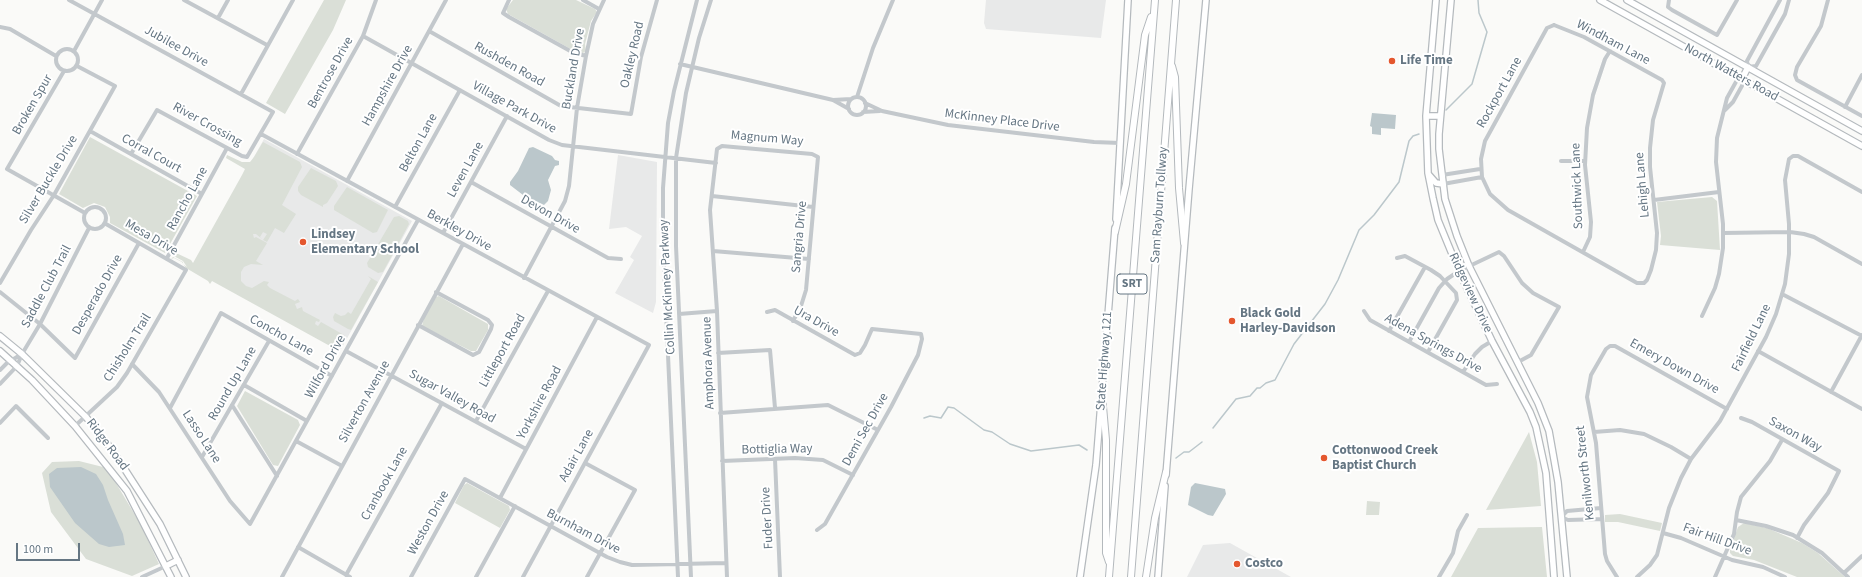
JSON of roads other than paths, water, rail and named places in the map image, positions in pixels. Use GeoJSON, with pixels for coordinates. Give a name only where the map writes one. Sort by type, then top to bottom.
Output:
{"type":"FeatureCollection","features":[{"type":"Feature","properties":{"kind":"highway","name":"Sam Rayburn Tollway"},"geometry":{"type":"LineString","coordinates":[[1131,577],[1176,0]]}},
{"type":"Feature","properties":{"kind":"highway","name":"Sam Rayburn Tollway"},"geometry":{"type":"LineString","coordinates":[[1109,577],[1155,2]]}},
{"type":"Feature","properties":{"kind":"highway"},"geometry":{"type":"LineString","coordinates":[[1115,232],[1126,184],[1145,35],[1155,2]]}},
{"type":"Feature","properties":{"kind":"highway"},"geometry":{"type":"LineString","coordinates":[[1171,62],[1175,77],[1178,188],[1184,243]]}},
{"type":"Feature","properties":{"kind":"highway"},"geometry":{"type":"LineString","coordinates":[[1102,395],[1106,440],[1106,553],[1110,565]]}},
{"type":"Feature","properties":{"kind":"highway"},"geometry":{"type":"LineString","coordinates":[[1146,577],[1155,518],[1166,472]]}},
{"type":"Feature","properties":{"kind":"main road","name":"State Highway 121"},"geometry":{"type":"LineString","coordinates":[[1080,577],[1096,465],[1102,395],[1115,232],[1128,0]]}},
{"type":"Feature","properties":{"kind":"main road"},"geometry":{"type":"LineString","coordinates":[[1158,577],[1184,243],[1206,0]]}},
{"type":"Feature","properties":{"kind":"main road","name":"Ridgeview Drive"},"geometry":{"type":"LineString","coordinates":[[1436,0],[1426,116],[1428,173],[1438,220],[1459,271],[1492,341],[1530,412],[1536,427],[1546,473],[1554,577]]}},
{"type":"Feature","properties":{"kind":"main road","name":"Ridgeview Drive"},"geometry":{"type":"LineString","coordinates":[[1451,0],[1439,116],[1439,149],[1443,184],[1449,212],[1469,266],[1538,403],[1548,432],[1555,461],[1567,577]]}},
{"type":"Feature","properties":{"kind":"main road","name":"North Watters Road"},"geometry":{"type":"LineString","coordinates":[[1600,0],[1862,146]]}},
{"type":"Feature","properties":{"kind":"main road","name":"North Watters Road"},"geometry":{"type":"LineString","coordinates":[[1627,0],[1862,131]]}},
{"type":"Feature","properties":{"kind":"main road"},"geometry":{"type":"LineString","coordinates":[[1742,79],[1748,67]]}},
{"type":"Feature","properties":{"kind":"main road"},"geometry":{"type":"LineString","coordinates":[[1426,116],[1439,116]]}},
{"type":"Feature","properties":{"kind":"main road"},"geometry":{"type":"LineString","coordinates":[[1428,173],[1436,183],[1443,184]]}},
{"type":"Feature","properties":{"kind":"main road","name":"Ridge Road"},"geometry":{"type":"LineString","coordinates":[[0,336],[22,354],[86,416],[113,451],[160,524],[186,577]]}},
{"type":"Feature","properties":{"kind":"main road","name":"Ridge Road"},"geometry":{"type":"LineString","coordinates":[[0,351],[32,380],[75,426],[127,491],[171,577]]}},
{"type":"Feature","properties":{"kind":"main road"},"geometry":{"type":"LineString","coordinates":[[127,491],[136,486]]}},
{"type":"Feature","properties":{"kind":"main road"},"geometry":{"type":"LineString","coordinates":[[1550,517],[1561,517]]}},
{"type":"Feature","properties":{"kind":"main road"},"geometry":{"type":"LineString","coordinates":[[166,566],[178,560]]}},
{"type":"Feature","properties":{"kind":"street","name":"Jubilee Drive"},"geometry":{"type":"LineString","coordinates":[[69,0],[273,112],[261,134]]}},
{"type":"Feature","properties":{"kind":"street"},"geometry":{"type":"LineString","coordinates":[[74,51],[102,0]]}},
{"type":"Feature","properties":{"kind":"street"},"geometry":{"type":"LineString","coordinates":[[184,0],[267,45]]}},
{"type":"Feature","properties":{"kind":"street"},"geometry":{"type":"LineString","coordinates":[[218,18],[228,0]]}},
{"type":"Feature","properties":{"kind":"street"},"geometry":{"type":"LineString","coordinates":[[241,94],[293,0]]}},
{"type":"Feature","properties":{"kind":"street","name":"Bentrose Drive"},"geometry":{"type":"LineString","coordinates":[[297,154],[363,36],[376,0]]}},
{"type":"Feature","properties":{"kind":"street","name":"Hampshire Drive"},"geometry":{"type":"LineString","coordinates":[[347,181],[446,0]]}},
{"type":"Feature","properties":{"kind":"street"},"geometry":{"type":"LineString","coordinates":[[509,0],[503,12],[572,52],[586,56]]}},
{"type":"Feature","properties":{"kind":"street"},"geometry":{"type":"LineString","coordinates":[[583,0],[599,9]]}},
{"type":"Feature","properties":{"kind":"street","name":"Buckland Drive"},"geometry":{"type":"LineString","coordinates":[[524,278],[565,201],[577,108],[586,56],[593,24],[604,0]]}},
{"type":"Feature","properties":{"kind":"street","name":"Oakley Road"},"geometry":{"type":"LineString","coordinates":[[630,114],[641,57],[657,0]]}},
{"type":"Feature","properties":{"kind":"street","name":"Collin McKinney Parkway"},"geometry":{"type":"LineString","coordinates":[[678,577],[662,225],[664,157],[668,123],[680,64],[698,0]]}},
{"type":"Feature","properties":{"kind":"street","name":"Collin McKinney Parkway"},"geometry":{"type":"LineString","coordinates":[[691,577],[675,205],[676,158],[680,125],[692,67],[711,0]]}},
{"type":"Feature","properties":{"kind":"street"},"geometry":{"type":"LineString","coordinates":[[857,97],[873,48],[893,0]]}},
{"type":"Feature","properties":{"kind":"street"},"geometry":{"type":"LineString","coordinates":[[1669,0],[1668,6],[1672,10],[1717,35],[1737,0]]}},
{"type":"Feature","properties":{"kind":"street"},"geometry":{"type":"LineString","coordinates":[[1780,0],[1747,61],[1748,67],[1756,66],[1782,19],[1789,0]]}},
{"type":"Feature","properties":{"kind":"street"},"geometry":{"type":"LineString","coordinates":[[1828,0],[1821,26],[1797,67],[1795,75],[1798,80],[1862,116]]}},
{"type":"Feature","properties":{"kind":"street","name":"Windham Lane"},"geometry":{"type":"LineString","coordinates":[[1549,26],[1554,25],[1572,32],[1610,51],[1662,80],[1664,83]]}},
{"type":"Feature","properties":{"kind":"street","name":"Rockport Lane"},"geometry":{"type":"LineString","coordinates":[[1481,173],[1481,154],[1485,141],[1549,26]]}},
{"type":"Feature","properties":{"kind":"street"},"geometry":{"type":"LineString","coordinates":[[0,27],[10,29],[56,56]]}},
{"type":"Feature","properties":{"kind":"street","name":"Rushden Road"},"geometry":{"type":"LineString","coordinates":[[429,31],[562,106],[630,114]]}},
{"type":"Feature","properties":{"kind":"street","name":"Village Park Drive"},"geometry":{"type":"LineString","coordinates":[[363,36],[549,140],[573,147],[716,163]]}},
{"type":"Feature","properties":{"kind":"street"},"geometry":{"type":"LineString","coordinates":[[64,49],[74,51],[79,59],[77,66],[72,71],[64,72],[56,64],[56,56],[64,49]]}},
{"type":"Feature","properties":{"kind":"street","name":"Southwick Lane"},"geometry":{"type":"LineString","coordinates":[[1583,252],[1590,237],[1591,222],[1585,161],[1589,112],[1598,79],[1610,51]]}},
{"type":"Feature","properties":{"kind":"street"},"geometry":{"type":"LineString","coordinates":[[680,64],[833,100],[849,109],[854,114],[863,112],[866,108],[863,99],[857,97],[851,99],[833,100]]}},
{"type":"Feature","properties":{"kind":"street","name":"Silver Buckle Drive"},"geometry":{"type":"LineString","coordinates":[[0,283],[31,230],[54,195],[115,86],[77,66]]}},
{"type":"Feature","properties":{"kind":"street","name":"Broken Spur"},"geometry":{"type":"LineString","coordinates":[[54,195],[7,169],[64,72]]}},
{"type":"Feature","properties":{"kind":"street"},"geometry":{"type":"LineString","coordinates":[[1845,107],[1862,75]]}},
{"type":"Feature","properties":{"kind":"street"},"geometry":{"type":"LineString","coordinates":[[1702,316],[1710,300],[1719,274],[1723,234],[1716,162],[1716,144],[1727,98],[1737,80],[1742,79],[1743,84],[1740,90],[1733,102],[1725,110]]}},
{"type":"Feature","properties":{"kind":"street","name":"Lehigh Lane"},"geometry":{"type":"LineString","coordinates":[[1583,252],[1637,283],[1643,283],[1647,280],[1656,250],[1657,234],[1650,167],[1651,134],[1654,114],[1664,83]]}},
{"type":"Feature","properties":{"kind":"street","name":"Belton Lane"},"geometry":{"type":"LineString","coordinates":[[395,207],[460,90]]}},
{"type":"Feature","properties":{"kind":"street"},"geometry":{"type":"LineString","coordinates":[[849,109],[848,104],[851,99]]}},
{"type":"Feature","properties":{"kind":"street","name":"McKinney Place Drive"},"geometry":{"type":"LineString","coordinates":[[865,103],[882,111],[962,127],[1094,142],[1120,143]]}},
{"type":"Feature","properties":{"kind":"street","name":"River Crossing"},"geometry":{"type":"LineString","coordinates":[[131,154],[157,110],[242,156],[247,157],[261,134]]}},
{"type":"Feature","properties":{"kind":"street","name":"McKinney Place Drive"},"geometry":{"type":"LineString","coordinates":[[863,112],[882,111]]}},
{"type":"Feature","properties":{"kind":"street","name":"Leven Lane"},"geometry":{"type":"LineString","coordinates":[[443,233],[507,116]]}},
{"type":"Feature","properties":{"kind":"street","name":"Corral Court"},"geometry":{"type":"LineString","coordinates":[[90,131],[202,194]]}},
{"type":"Feature","properties":{"kind":"street","name":"Berkley Drive"},"geometry":{"type":"LineString","coordinates":[[261,134],[649,345]]}},
{"type":"Feature","properties":{"kind":"street","name":"Magnum Way"},"geometry":{"type":"LineString","coordinates":[[717,149],[726,145],[816,154]]}},
{"type":"Feature","properties":{"kind":"street","name":"Rancho Lane"},"geometry":{"type":"LineString","coordinates":[[167,258],[227,148]]}},
{"type":"Feature","properties":{"kind":"street","name":"Amphora Avenue"},"geometry":{"type":"LineString","coordinates":[[717,149],[710,210],[717,312],[727,577]]}},
{"type":"Feature","properties":{"kind":"street","name":"Sangria Drive"},"geometry":{"type":"LineString","coordinates":[[793,320],[801,306],[806,290],[818,157],[816,154]]}},
{"type":"Feature","properties":{"kind":"street","name":"Fairfield Lane"},"geometry":{"type":"LineString","coordinates":[[1637,577],[1654,561],[1660,545],[1674,492],[1691,459],[1716,428],[1773,323],[1782,294],[1788,264],[1790,232],[1785,180],[1789,158],[1798,156],[1862,192]]}},
{"type":"Feature","properties":{"kind":"street"},"geometry":{"type":"LineString","coordinates":[[1562,161],[1585,161]]}},
{"type":"Feature","properties":{"kind":"street"},"geometry":{"type":"LineString","coordinates":[[1442,175],[1481,173]]}},
{"type":"Feature","properties":{"kind":"street"},"geometry":{"type":"LineString","coordinates":[[1443,184],[1481,173]]}},
{"type":"Feature","properties":{"kind":"street"},"geometry":{"type":"LineString","coordinates":[[1481,173],[1490,194],[1502,206],[1583,252]]}},
{"type":"Feature","properties":{"kind":"street","name":"Devon Drive"},"geometry":{"type":"LineString","coordinates":[[471,182],[608,258],[621,259]]}},
{"type":"Feature","properties":{"kind":"street"},"geometry":{"type":"LineString","coordinates":[[1654,200],[1719,192]]}},
{"type":"Feature","properties":{"kind":"street"},"geometry":{"type":"LineString","coordinates":[[54,195],[85,213]]}},
{"type":"Feature","properties":{"kind":"street"},"geometry":{"type":"LineString","coordinates":[[712,196],[813,207]]}},
{"type":"Feature","properties":{"kind":"street"},"geometry":{"type":"LineString","coordinates":[[93,207],[100,208],[107,216],[106,224],[99,229],[89,228],[85,223],[85,213],[93,207]]}},
{"type":"Feature","properties":{"kind":"street","name":"Wilford Drive"},"geometry":{"type":"LineString","coordinates":[[250,524],[418,220]]}},
{"type":"Feature","properties":{"kind":"street","name":"Mesa Drive"},"geometry":{"type":"LineString","coordinates":[[106,224],[186,270]]}},
{"type":"Feature","properties":{"kind":"street","name":"Saddle Club Trail"},"geometry":{"type":"LineString","coordinates":[[17,366],[89,228]]}},
{"type":"Feature","properties":{"kind":"street"},"geometry":{"type":"LineString","coordinates":[[1723,234],[1790,232],[1809,235],[1862,264]]}},
{"type":"Feature","properties":{"kind":"street","name":"Desperado Drive"},"geometry":{"type":"LineString","coordinates":[[40,324],[75,358],[139,243]]}},
{"type":"Feature","properties":{"kind":"street","name":"Silverton Avenue"},"geometry":{"type":"LineString","coordinates":[[282,577],[462,244]]}},
{"type":"Feature","properties":{"kind":"street"},"geometry":{"type":"LineString","coordinates":[[713,250],[809,259]]}},
{"type":"Feature","properties":{"kind":"street"},"geometry":{"type":"LineString","coordinates":[[1409,342],[1438,288],[1444,281],[1459,271],[1499,252],[1504,256],[1522,283],[1533,293],[1559,307],[1531,355],[1518,362]]}},
{"type":"Feature","properties":{"kind":"street"},"geometry":{"type":"LineString","coordinates":[[1397,258],[1405,256],[1425,267],[1440,276],[1456,292],[1457,300],[1428,352]]}},
{"type":"Feature","properties":{"kind":"street"},"geometry":{"type":"LineString","coordinates":[[1389,331],[1425,267]]}},
{"type":"Feature","properties":{"kind":"street","name":"Chisholm Trail"},"geometry":{"type":"LineString","coordinates":[[75,426],[117,387],[132,364],[186,270]]}},
{"type":"Feature","properties":{"kind":"street","name":"Littleport Road"},"geometry":{"type":"LineString","coordinates":[[476,421],[548,291]]}},
{"type":"Feature","properties":{"kind":"street"},"geometry":{"type":"LineString","coordinates":[[0,292],[40,324]]}},
{"type":"Feature","properties":{"kind":"street"},"geometry":{"type":"LineString","coordinates":[[418,325],[473,355],[479,352],[492,325],[488,320],[436,292]]}},
{"type":"Feature","properties":{"kind":"street"},"geometry":{"type":"LineString","coordinates":[[1782,294],[1862,336],[1831,392]]}},
{"type":"Feature","properties":{"kind":"street","name":"Ura Drive"},"geometry":{"type":"LineString","coordinates":[[767,312],[775,310],[855,355],[860,352],[865,345],[872,329],[921,334]]}},
{"type":"Feature","properties":{"kind":"street","name":"Adena Springs Drive"},"geometry":{"type":"LineString","coordinates":[[1364,311],[1370,320],[1486,385],[1497,384]]}},
{"type":"Feature","properties":{"kind":"street"},"geometry":{"type":"LineString","coordinates":[[679,314],[717,312]]}},
{"type":"Feature","properties":{"kind":"street","name":"Concho Lane"},"geometry":{"type":"LineString","coordinates":[[170,408],[221,314],[332,376]]}},
{"type":"Feature","properties":{"kind":"street","name":"Yorkshire Road"},"geometry":{"type":"LineString","coordinates":[[500,498],[597,317]]}},
{"type":"Feature","properties":{"kind":"street","name":"Demi Sec Drive"},"geometry":{"type":"LineString","coordinates":[[817,530],[824,524],[878,430],[918,355],[922,339],[921,334]]}},
{"type":"Feature","properties":{"kind":"street","name":"Round Up Lane"},"geometry":{"type":"LineString","coordinates":[[202,457],[269,341]]}},
{"type":"Feature","properties":{"kind":"street"},"geometry":{"type":"LineString","coordinates":[[1463,372],[1474,354],[1492,341]]}},
{"type":"Feature","properties":{"kind":"street","name":"Adair Lane"},"geometry":{"type":"LineString","coordinates":[[523,577],[649,345]]}},
{"type":"Feature","properties":{"kind":"street","name":"Emery Down Drive"},"geometry":{"type":"LineString","coordinates":[[1610,346],[1615,346],[1727,409]]}},
{"type":"Feature","properties":{"kind":"street","name":"Kenilworth Street"},"geometry":{"type":"LineString","coordinates":[[1610,346],[1606,349],[1591,375],[1588,386],[1587,405],[1594,432],[1605,554],[1607,561],[1617,577]]}},
{"type":"Feature","properties":{"kind":"street","name":"Sugar Valley Road"},"geometry":{"type":"LineString","coordinates":[[346,350],[526,449]]}},
{"type":"Feature","properties":{"kind":"street"},"geometry":{"type":"LineString","coordinates":[[718,353],[770,350],[775,408]]}},
{"type":"Feature","properties":{"kind":"street"},"geometry":{"type":"LineString","coordinates":[[1758,351],[1862,409]]}},
{"type":"Feature","properties":{"kind":"street"},"geometry":{"type":"LineString","coordinates":[[0,370],[10,360],[22,354]]}},
{"type":"Feature","properties":{"kind":"street","name":"Lasso Lane"},"geometry":{"type":"LineString","coordinates":[[132,364],[160,392],[230,501],[250,524]]}},
{"type":"Feature","properties":{"kind":"street"},"geometry":{"type":"LineString","coordinates":[[0,384],[17,366]]}},
{"type":"Feature","properties":{"kind":"street"},"geometry":{"type":"LineString","coordinates":[[244,385],[307,421]]}},
{"type":"Feature","properties":{"kind":"street","name":"Cranbook Lane"},"geometry":{"type":"LineString","coordinates":[[348,576],[442,403]]}},
{"type":"Feature","properties":{"kind":"street"},"geometry":{"type":"LineString","coordinates":[[720,412],[828,404],[878,430]]}},
{"type":"Feature","properties":{"kind":"street"},"geometry":{"type":"LineString","coordinates":[[232,405],[277,476]]}},
{"type":"Feature","properties":{"kind":"street"},"geometry":{"type":"LineString","coordinates":[[0,423],[16,406],[48,438]]}},
{"type":"Feature","properties":{"kind":"street","name":"Saxon Way"},"geometry":{"type":"LineString","coordinates":[[1741,418],[1752,422],[1839,471],[1828,493],[1804,525],[1797,538]]}},
{"type":"Feature","properties":{"kind":"street"},"geometry":{"type":"LineString","coordinates":[[1594,432],[1620,430],[1644,434],[1659,440],[1691,459]]}},
{"type":"Feature","properties":{"kind":"street"},"geometry":{"type":"LineString","coordinates":[[1715,577],[1734,534],[1741,497],[1770,461],[1782,440]]}},
{"type":"Feature","properties":{"kind":"street"},"geometry":{"type":"LineString","coordinates":[[296,441],[342,466]]}},
{"type":"Feature","properties":{"kind":"street","name":"Bottiglia Way"},"geometry":{"type":"LineString","coordinates":[[722,461],[795,458],[823,460],[852,475]]}},
{"type":"Feature","properties":{"kind":"street","name":"Fuder Drive"},"geometry":{"type":"LineString","coordinates":[[775,459],[780,577]]}},
{"type":"Feature","properties":{"kind":"street"},"geometry":{"type":"LineString","coordinates":[[585,463],[635,490],[587,577]]}},
{"type":"Feature","properties":{"kind":"street","name":"Burnham Drive"},"geometry":{"type":"LineString","coordinates":[[465,479],[600,553],[620,562],[632,565],[726,564]]}},
{"type":"Feature","properties":{"kind":"street","name":"Weston Drive"},"geometry":{"type":"LineString","coordinates":[[411,577],[465,479]]}},
{"type":"Feature","properties":{"kind":"street"},"geometry":{"type":"LineString","coordinates":[[476,577],[515,506]]}},
{"type":"Feature","properties":{"kind":"street"},"geometry":{"type":"LineString","coordinates":[[1601,508],[1567,511],[1561,517],[1568,520],[1602,519]]}},
{"type":"Feature","properties":{"kind":"street"},"geometry":{"type":"LineString","coordinates":[[1439,577],[1453,553],[1458,530],[1467,515]]}},
{"type":"Feature","properties":{"kind":"street"},"geometry":{"type":"LineString","coordinates":[[1736,520],[1766,526],[1797,538],[1822,553],[1848,577]]}},
{"type":"Feature","properties":{"kind":"street","name":"Fair Hill Drive"},"geometry":{"type":"LineString","coordinates":[[1663,533],[1681,538],[1724,556],[1763,568],[1777,576],[1785,577]]}},
{"type":"Feature","properties":{"kind":"street"},"geometry":{"type":"LineString","coordinates":[[298,547],[348,576]]}},
{"type":"Feature","properties":{"kind":"street"},"geometry":{"type":"LineString","coordinates":[[1844,573],[1862,556]]}},
{"type":"Feature","properties":{"kind":"street"},"geometry":{"type":"LineString","coordinates":[[142,577],[166,566]]}},
{"type":"Feature","properties":{"kind":"waterway"},"geometry":{"type":"LineString","coordinates":[[1446,110],[1472,84],[1487,32],[1479,13],[1478,0]]}},
{"type":"Feature","properties":{"kind":"waterway"},"geometry":{"type":"LineString","coordinates":[[1213,428],[1236,399],[1250,396],[1257,388],[1260,388],[1266,383],[1275,380],[1294,344],[1325,304],[1338,280],[1359,230],[1374,215],[1399,182],[1409,141],[1413,136],[1419,134]]}},
{"type":"Feature","properties":{"kind":"waterway"},"geometry":{"type":"LineString","coordinates":[[924,418],[930,416],[941,418],[948,407],[954,408],[984,430],[992,432],[1010,444],[1031,451],[1079,445],[1087,450]]}},
{"type":"Feature","properties":{"kind":"waterway"},"geometry":{"type":"LineString","coordinates":[[1176,458],[1184,452],[1189,452],[1202,442]]}},
{"type":"Feature","properties":{"kind":"place","name":"Life Time"},"geometry":{"type":"Point","coordinates":[1392,61]}},
{"type":"Feature","properties":{"kind":"place","name":"Lindsey Elementary School"},"geometry":{"type":"Point","coordinates":[303,242]}},
{"type":"Feature","properties":{"kind":"place","name":"Black Gold Harley-Davidson"},"geometry":{"type":"Point","coordinates":[1232,321]}},
{"type":"Feature","properties":{"kind":"place","name":"Cottonwood Creek Baptist Church"},"geometry":{"type":"Point","coordinates":[1324,458]}},
{"type":"Feature","properties":{"kind":"place","name":"Costco"},"geometry":{"type":"Point","coordinates":[1237,564]}}]}
